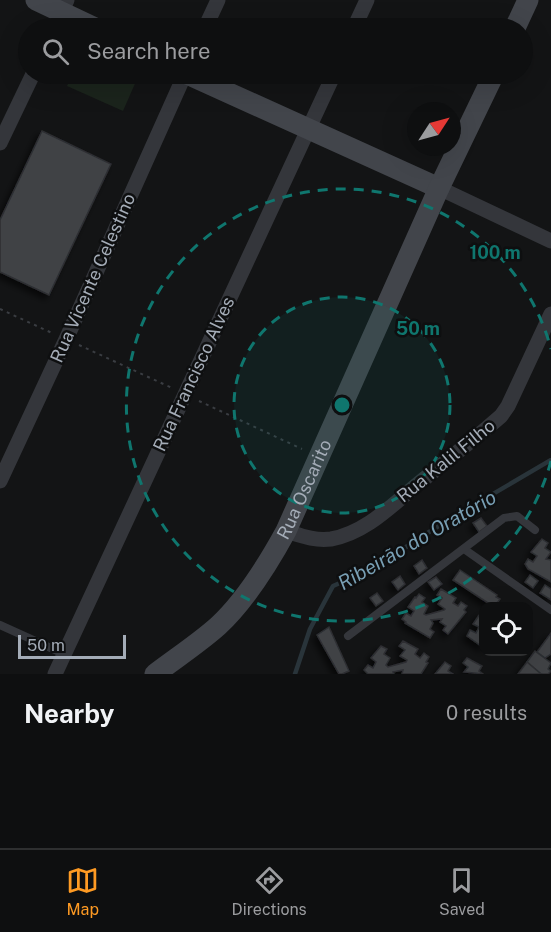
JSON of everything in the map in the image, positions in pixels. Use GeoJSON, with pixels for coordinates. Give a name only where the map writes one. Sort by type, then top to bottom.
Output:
{"type":"FeatureCollection","features":[{"type":"Feature","properties":{"kind":"main road"},"geometry":{"type":"LineString","coordinates":[[36,0],[61,14]]}},
{"type":"Feature","properties":{"kind":"main road"},"geometry":{"type":"LineString","coordinates":[[520,18],[528,0]]}},
{"type":"Feature","properties":{"kind":"main road"},"geometry":{"type":"LineString","coordinates":[[208,84],[439,188]]}},
{"type":"Feature","properties":{"kind":"main road","name":"Rua Oscarito"},"geometry":{"type":"LineString","coordinates":[[155,674],[217,627],[234,610],[256,580],[286,531],[439,188],[489,84]]}},
{"type":"Feature","properties":{"kind":"street"},"geometry":{"type":"LineString","coordinates":[[210,18],[218,0]]}},
{"type":"Feature","properties":{"kind":"street"},"geometry":{"type":"LineString","coordinates":[[359,18],[368,0]]}},
{"type":"Feature","properties":{"kind":"street"},"geometry":{"type":"LineString","coordinates":[[0,143],[28,84]]}},
{"type":"Feature","properties":{"kind":"street","name":"Rua Vicente Celestino"},"geometry":{"type":"LineString","coordinates":[[0,481],[181,84]]}},
{"type":"Feature","properties":{"kind":"street","name":"Rua Francisco Alves"},"geometry":{"type":"LineString","coordinates":[[55,674],[329,84]]}},
{"type":"Feature","properties":{"kind":"street"},"geometry":{"type":"LineString","coordinates":[[439,188],[551,242]]}},
{"type":"Feature","properties":{"kind":"street","name":"Rua Kalil Filho"},"geometry":{"type":"LineString","coordinates":[[286,531],[310,539],[322,540],[356,531],[376,518],[487,428],[501,416],[508,406],[551,314]]}},
{"type":"Feature","properties":{"kind":"lane"},"geometry":{"type":"LineString","coordinates":[[348,636],[504,518],[517,516],[535,530]]}},
{"type":"Feature","properties":{"kind":"lane"},"geometry":{"type":"LineString","coordinates":[[464,549],[551,610]]}},
{"type":"Feature","properties":{"kind":"lane"},"geometry":{"type":"LineString","coordinates":[[0,625],[64,654]]}},
{"type":"Feature","properties":{"kind":"path"},"geometry":{"type":"LineString","coordinates":[[0,309],[320,457]]}},
{"type":"Feature","properties":{"kind":"shaded area"},"geometry":{"type":"Polygon","coordinates":[[[68,84],[135,84],[123,111],[67,86],[68,84]]]}},
{"type":"Feature","properties":{"kind":"building"},"geometry":{"type":"Polygon","coordinates":[[[42,131],[111,164],[49,295],[0,272],[0,220],[42,131]]]}},
{"type":"Feature","properties":{"kind":"building"},"geometry":{"type":"Polygon","coordinates":[[[481,518],[487,526],[479,532],[473,523],[481,518]]]}},
{"type":"Feature","properties":{"kind":"building"},"geometry":{"type":"Polygon","coordinates":[[[542,539],[548,543],[545,548],[551,552],[546,559],[551,560],[551,582],[528,569],[525,564],[528,559],[533,562],[537,556],[531,552],[542,539]]]}},
{"type":"Feature","properties":{"kind":"building"},"geometry":{"type":"Polygon","coordinates":[[[422,560],[427,568],[419,574],[414,566],[422,560]]]}},
{"type":"Feature","properties":{"kind":"building"},"geometry":{"type":"Polygon","coordinates":[[[460,570],[500,599],[498,602],[486,602],[453,580],[460,570]]]}},
{"type":"Feature","properties":{"kind":"building"},"geometry":{"type":"Polygon","coordinates":[[[530,575],[538,581],[533,588],[525,582],[530,575]]]}},
{"type":"Feature","properties":{"kind":"building"},"geometry":{"type":"Polygon","coordinates":[[[400,576],[405,584],[398,590],[392,582],[400,576]]]}},
{"type":"Feature","properties":{"kind":"building"},"geometry":{"type":"Polygon","coordinates":[[[436,577],[442,584],[434,590],[428,582],[436,577]]]}},
{"type":"Feature","properties":{"kind":"building"},"geometry":{"type":"Polygon","coordinates":[[[545,585],[551,589],[551,600],[540,593],[545,585]]]}},
{"type":"Feature","properties":{"kind":"building"},"geometry":{"type":"Polygon","coordinates":[[[441,589],[456,598],[453,603],[458,606],[461,602],[467,606],[464,610],[466,612],[448,634],[443,630],[446,626],[440,622],[442,619],[431,620],[433,623],[430,629],[434,632],[430,638],[402,619],[406,613],[411,616],[414,611],[408,607],[419,594],[425,598],[422,602],[428,606],[424,614],[444,610],[438,604],[442,598],[437,595],[441,589]]]}},
{"type":"Feature","properties":{"kind":"building"},"geometry":{"type":"Polygon","coordinates":[[[377,593],[383,601],[376,606],[370,598],[377,593]]]}},
{"type":"Feature","properties":{"kind":"building"},"geometry":{"type":"Polygon","coordinates":[[[479,615],[479,627],[473,624],[479,615]]]}},
{"type":"Feature","properties":{"kind":"building"},"geometry":{"type":"Polygon","coordinates":[[[329,627],[349,671],[342,674],[339,674],[317,635],[329,627]]]}},
{"type":"Feature","properties":{"kind":"building"},"geometry":{"type":"Polygon","coordinates":[[[479,627],[479,644],[467,636],[470,630],[476,633],[479,627]]]}},
{"type":"Feature","properties":{"kind":"building"},"geometry":{"type":"Polygon","coordinates":[[[551,633],[551,654],[545,658],[537,652],[551,633]]]}},
{"type":"Feature","properties":{"kind":"building"},"geometry":{"type":"Polygon","coordinates":[[[403,641],[418,649],[415,654],[420,658],[424,653],[429,657],[421,674],[402,674],[403,670],[393,672],[394,674],[368,674],[364,670],[368,665],[373,668],[376,662],[371,658],[381,646],[387,649],[384,654],[390,658],[386,665],[388,667],[406,662],[407,660],[400,656],[405,650],[399,646],[403,641]]]}},
{"type":"Feature","properties":{"kind":"building"},"geometry":{"type":"Polygon","coordinates":[[[535,651],[551,663],[548,669],[551,671],[548,674],[541,674],[527,662],[535,651]]]}},
{"type":"Feature","properties":{"kind":"building"},"geometry":{"type":"Polygon","coordinates":[[[467,658],[482,666],[479,671],[483,674],[464,672],[468,667],[463,663],[467,658]]]}},
{"type":"Feature","properties":{"kind":"building"},"geometry":{"type":"Polygon","coordinates":[[[445,662],[451,666],[448,671],[453,674],[435,674],[445,662]]]}},
{"type":"Feature","properties":{"kind":"building"},"geometry":{"type":"Polygon","coordinates":[[[527,662],[541,674],[518,674],[527,662]]]}},
{"type":"Feature","properties":{"kind":"waterway","name":"Ribeirão do Oratório"},"geometry":{"type":"LineString","coordinates":[[295,674],[310,629],[333,586],[372,569],[440,525],[551,460]]}}]}
